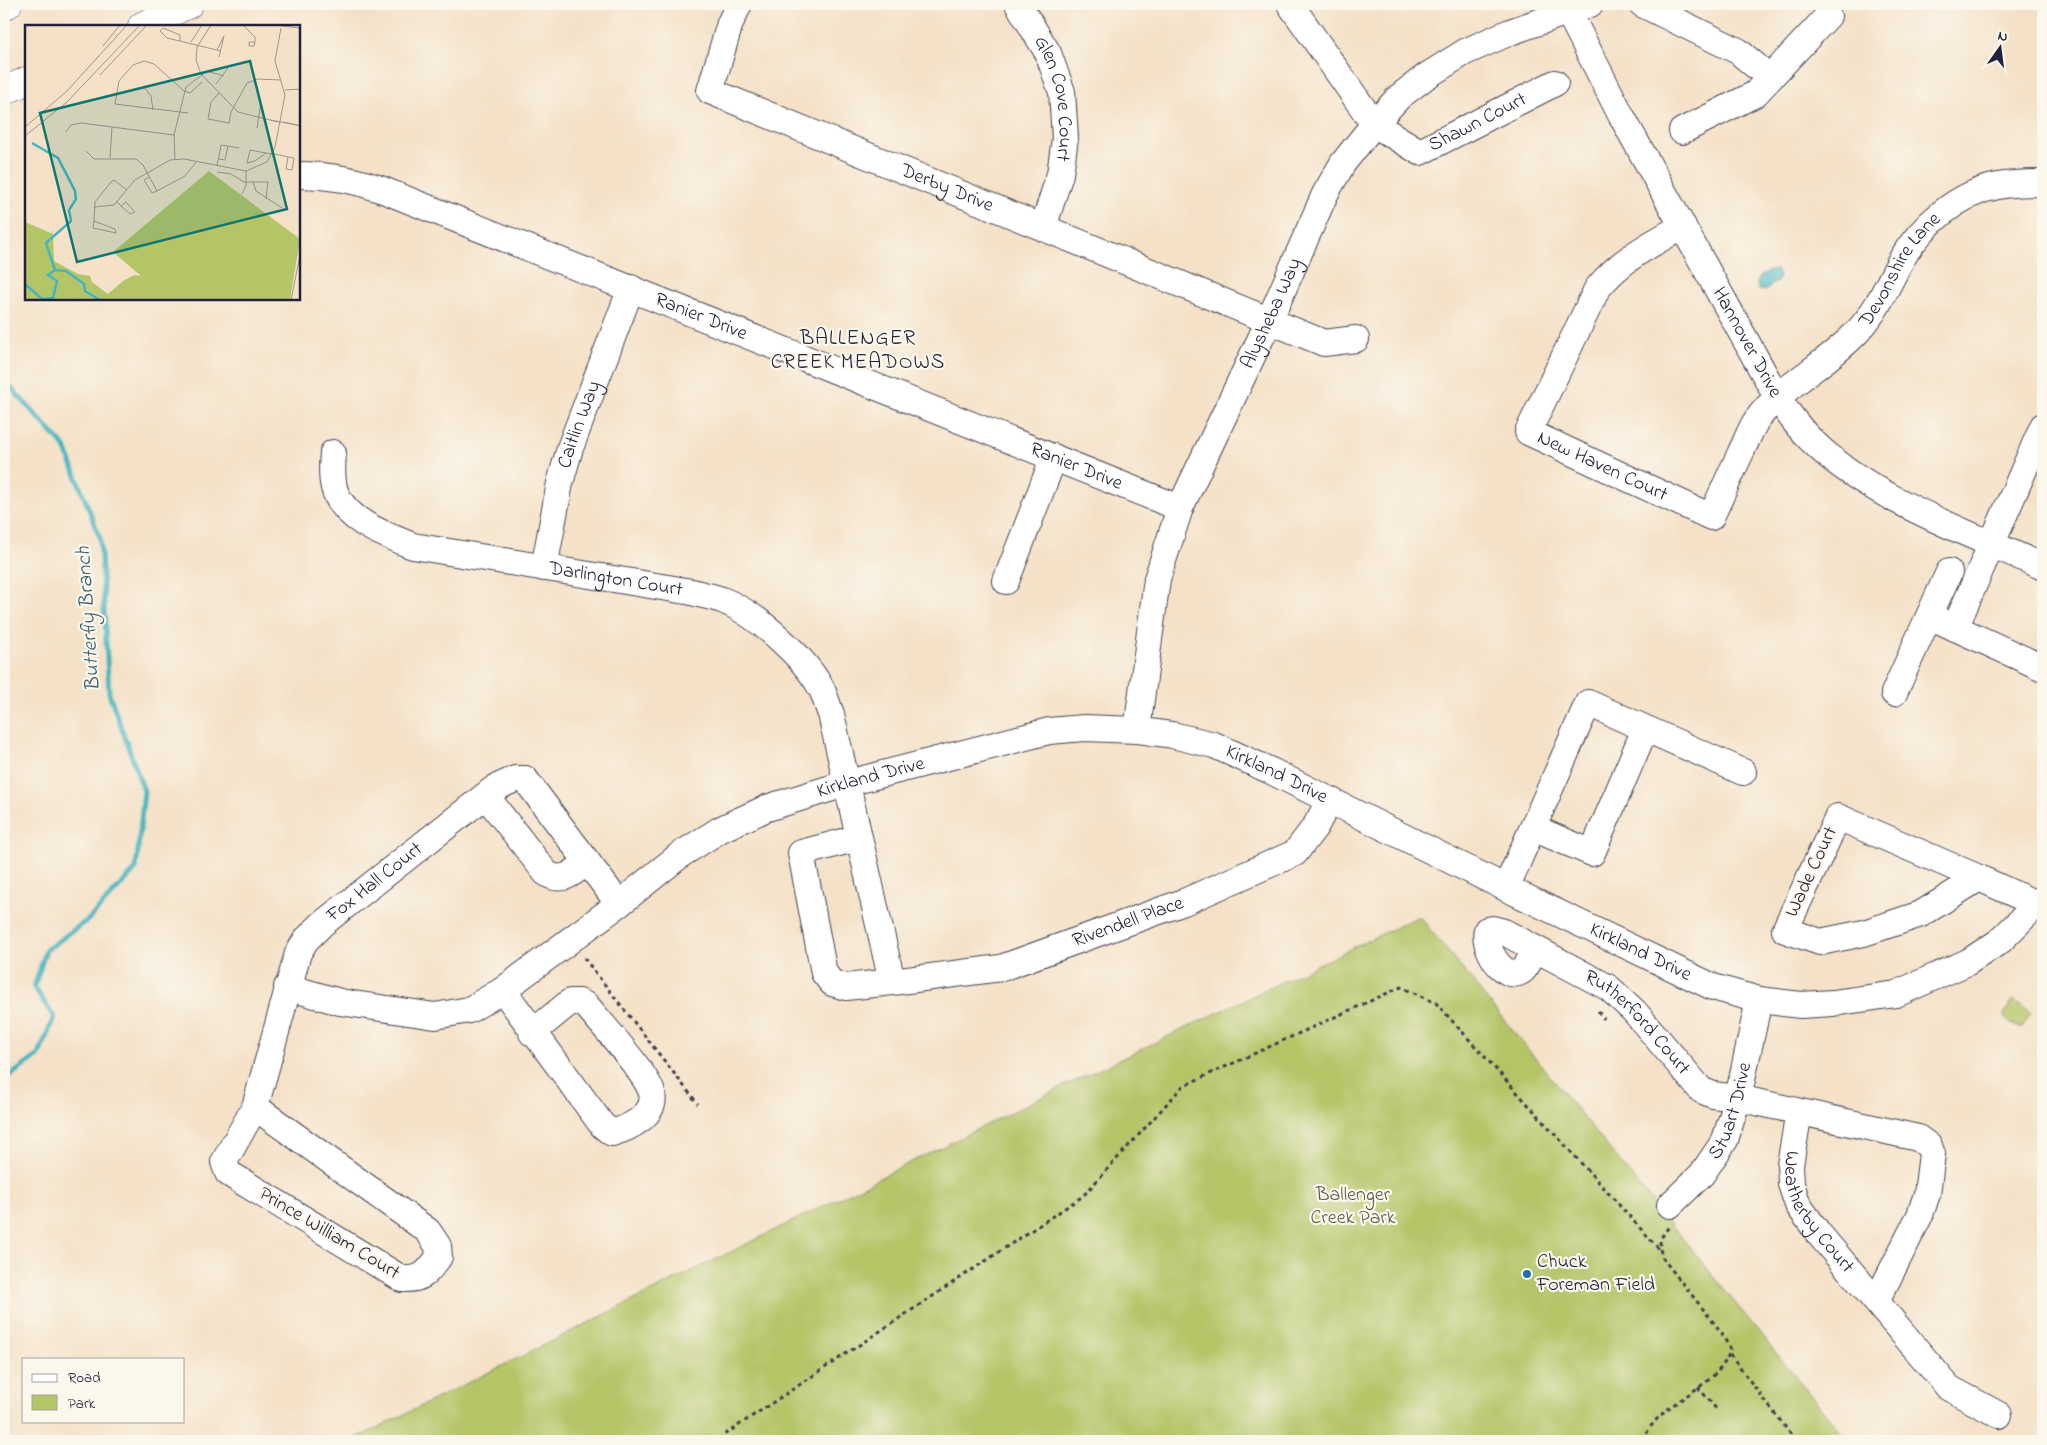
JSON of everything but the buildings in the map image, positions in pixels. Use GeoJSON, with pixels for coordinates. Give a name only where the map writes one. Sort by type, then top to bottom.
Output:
{"type":"FeatureCollection","features":[{"type":"Feature","properties":{"kind":"highway"},"geometry":{"type":"LineString","coordinates":[[4,6],[8,4]]}},
{"type":"Feature","properties":{"kind":"highway"},"geometry":{"type":"LineString","coordinates":[[144,25],[189,4]]}},
{"type":"Feature","properties":{"kind":"highway"},"geometry":{"type":"LineString","coordinates":[[4,92],[25,82]]}},
{"type":"Feature","properties":{"kind":"street","name":"Derby Drive"},"geometry":{"type":"LineString","coordinates":[[739,4],[730,22],[710,91],[1324,343],[1356,339]]}},
{"type":"Feature","properties":{"kind":"street","name":"Glen Cove Court"},"geometry":{"type":"LineString","coordinates":[[1018,4],[1048,53],[1062,92],[1065,138],[1060,174],[1043,228]]}},
{"type":"Feature","properties":{"kind":"street"},"geometry":{"type":"LineString","coordinates":[[1290,4],[1374,124]]}},
{"type":"Feature","properties":{"kind":"street"},"geometry":{"type":"LineString","coordinates":[[1642,4],[1738,52],[1770,78]]}},
{"type":"Feature","properties":{"kind":"street","name":"Alysheba Way"},"geometry":{"type":"LineString","coordinates":[[1137,730],[1157,579],[1180,508],[1269,321],[1325,194],[1343,163],[1374,124],[1399,97],[1425,77],[1465,52],[1575,6]]}},
{"type":"Feature","properties":{"kind":"street","name":"Hannover Drive"},"geometry":{"type":"LineString","coordinates":[[1575,6],[1621,116],[1792,420],[1814,443],[1854,475],[1902,504],[2043,567]]}},
{"type":"Feature","properties":{"kind":"street"},"geometry":{"type":"LineString","coordinates":[[1682,131],[1755,94],[1828,16]]}},
{"type":"Feature","properties":{"kind":"street","name":"Shawn Court"},"geometry":{"type":"LineString","coordinates":[[1374,124],[1420,152],[1556,82]]}},
{"type":"Feature","properties":{"kind":"street","name":"Ranier Drive"},"geometry":{"type":"LineString","coordinates":[[300,175],[314,175],[360,182],[631,288],[1180,508]]}},
{"type":"Feature","properties":{"kind":"street","name":"Devonshire Lane"},"geometry":{"type":"LineString","coordinates":[[1778,397],[1833,355],[1859,330],[1874,310],[1912,243],[1921,231],[1944,211],[1964,198],[1996,186],[2019,183],[2043,183]]}},
{"type":"Feature","properties":{"kind":"street","name":"New Haven Court"},"geometry":{"type":"LineString","coordinates":[[1682,226],[1625,260],[1597,288],[1528,432],[1710,517],[1755,421],[1778,397]]}},
{"type":"Feature","properties":{"kind":"street","name":"Caitlin Way"},"geometry":{"type":"LineString","coordinates":[[544,568],[560,483],[570,448],[631,288]]}},
{"type":"Feature","properties":{"kind":"street"},"geometry":{"type":"LineString","coordinates":[[1955,628],[2043,426]]}},
{"type":"Feature","properties":{"kind":"street","name":"Darlington Court"},"geometry":{"type":"LineString","coordinates":[[333,452],[332,472],[336,492],[348,510],[366,525],[413,546],[692,592],[723,601],[748,614],[777,635],[800,660],[823,691],[831,714],[848,783]]}},
{"type":"Feature","properties":{"kind":"street"},"geometry":{"type":"LineString","coordinates":[[1006,581],[1054,457]]}},
{"type":"Feature","properties":{"kind":"street"},"geometry":{"type":"LineString","coordinates":[[1894,693],[1948,572]]}},
{"type":"Feature","properties":{"kind":"street"},"geometry":{"type":"LineString","coordinates":[[1929,615],[2043,668]]}},
{"type":"Feature","properties":{"kind":"street"},"geometry":{"type":"LineString","coordinates":[[1506,888],[1588,703],[1743,772]]}},
{"type":"Feature","properties":{"kind":"street","name":"Kirkland Drive"},"geometry":{"type":"LineString","coordinates":[[503,990],[619,904],[680,855],[721,830],[767,808],[848,783],[1050,731],[1084,728],[1137,730],[1172,735],[1214,745],[1713,987],[1759,1000],[1801,1005],[1833,1004],[1896,994],[1968,962],[2000,941],[2041,903]]}},
{"type":"Feature","properties":{"kind":"street"},"geometry":{"type":"LineString","coordinates":[[1533,828],[1592,853],[1645,729]]}},
{"type":"Feature","properties":{"kind":"street","name":"Fox Hall Court"},"geometry":{"type":"LineString","coordinates":[[287,987],[298,953],[306,940],[322,924],[495,788],[515,779],[525,779],[619,904]]}},
{"type":"Feature","properties":{"kind":"street"},"geometry":{"type":"LineString","coordinates":[[848,783],[858,838],[892,982]]}},
{"type":"Feature","properties":{"kind":"street"},"geometry":{"type":"LineString","coordinates":[[486,796],[546,873],[552,877],[560,879],[568,877],[587,862]]}},
{"type":"Feature","properties":{"kind":"street","name":"Rivendell Place"},"geometry":{"type":"LineString","coordinates":[[858,838],[802,853],[824,973],[832,983],[846,987],[1001,968],[1184,902],[1295,853],[1315,827],[1330,800]]}},
{"type":"Feature","properties":{"kind":"street","name":"Wade Court"},"geometry":{"type":"LineString","coordinates":[[1979,878],[1921,914],[1864,933],[1820,942],[1785,930],[1838,817],[2041,903]]}},
{"type":"Feature","properties":{"kind":"street","name":"Rutherford Court"},"geometry":{"type":"LineString","coordinates":[[1533,949],[1609,988],[1634,1010],[1701,1090],[1713,1095],[1738,1098]]}},
{"type":"Feature","properties":{"kind":"street"},"geometry":{"type":"LineString","coordinates":[[287,987],[340,1002],[435,1016],[468,1010],[503,990],[532,1033],[602,1126],[612,1133],[623,1130],[645,1116],[652,1094],[642,1074],[587,1006],[579,1002],[570,1002],[532,1033]]}},
{"type":"Feature","properties":{"kind":"street","name":"Prince William Court"},"geometry":{"type":"LineString","coordinates":[[255,1107],[428,1231],[438,1246],[439,1257],[429,1270],[421,1277],[402,1279],[228,1173],[224,1162],[255,1107],[287,987]]}},
{"type":"Feature","properties":{"kind":"street","name":"Stuart Drive"},"geometry":{"type":"LineString","coordinates":[[1670,1205],[1702,1174],[1725,1140],[1738,1098],[1759,1000]]}},
{"type":"Feature","properties":{"kind":"street","name":"Weatherby Court"},"geometry":{"type":"LineString","coordinates":[[1738,1098],[1918,1138],[1929,1146],[1932,1154],[1927,1194],[1920,1215],[1877,1300]]}},
{"type":"Feature","properties":{"kind":"street","name":"Weatherby Court"},"geometry":{"type":"LineString","coordinates":[[1799,1112],[1790,1165],[1791,1184],[1798,1205],[1819,1234],[1877,1300],[1949,1388],[2000,1415]]}},
{"type":"Feature","properties":{"kind":"path"},"geometry":{"type":"LineString","coordinates":[[584,958],[698,1104]]}},
{"type":"Feature","properties":{"kind":"path"},"geometry":{"type":"LineString","coordinates":[[720,1441],[724,1435],[1083,1196],[1183,1086],[1401,987],[1436,1004],[1658,1249],[1685,1288],[1728,1342],[1730,1350],[1724,1365],[1653,1421],[1645,1437],[1647,1441]]}},
{"type":"Feature","properties":{"kind":"path"},"geometry":{"type":"LineString","coordinates":[[1598,1011],[1604,1018]]}},
{"type":"Feature","properties":{"kind":"path"},"geometry":{"type":"LineString","coordinates":[[1658,1249],[1660,1239],[1667,1228],[1680,1218],[1670,1205]]}},
{"type":"Feature","properties":{"kind":"path"},"geometry":{"type":"LineString","coordinates":[[1729,1354],[1796,1441]]}},
{"type":"Feature","properties":{"kind":"path"},"geometry":{"type":"LineString","coordinates":[[1698,1387],[1718,1411]]}},
{"type":"Feature","properties":{"kind":"green space","name":"Ballenger Creek Park"},"geometry":{"type":"Polygon","coordinates":[[[1419,916],[1848,1441],[356,1441],[355,1439],[1052,1092],[1419,916]]]}},
{"type":"Feature","properties":{"kind":"green space"},"geometry":{"type":"Polygon","coordinates":[[[2013,1000],[2031,1013],[2023,1026],[2019,1028],[2004,1018],[2005,1012],[2013,1000]]]}},
{"type":"Feature","properties":{"kind":"water"},"geometry":{"type":"Polygon","coordinates":[[[1777,270],[1779,277],[1777,282],[1772,284],[1766,291],[1758,290],[1757,283],[1762,275],[1777,270]]]}},
{"type":"Feature","properties":{"kind":"waterway","name":"Butterfly Branch"},"geometry":{"type":"LineString","coordinates":[[4,380],[65,447],[100,538],[109,693],[144,791],[136,869],[89,919],[46,950],[34,987],[54,1017],[39,1055],[4,1080]]}},
{"type":"Feature","properties":{"kind":"place","name":"Chuck Foreman Field"},"geometry":{"type":"Point","coordinates":[1527,1274]}},
{"type":"Feature","properties":{"kind":"district","name":"BALLENGER CREEK MEADOWS"},"geometry":{"type":"Point","coordinates":[858,351]}}]}
